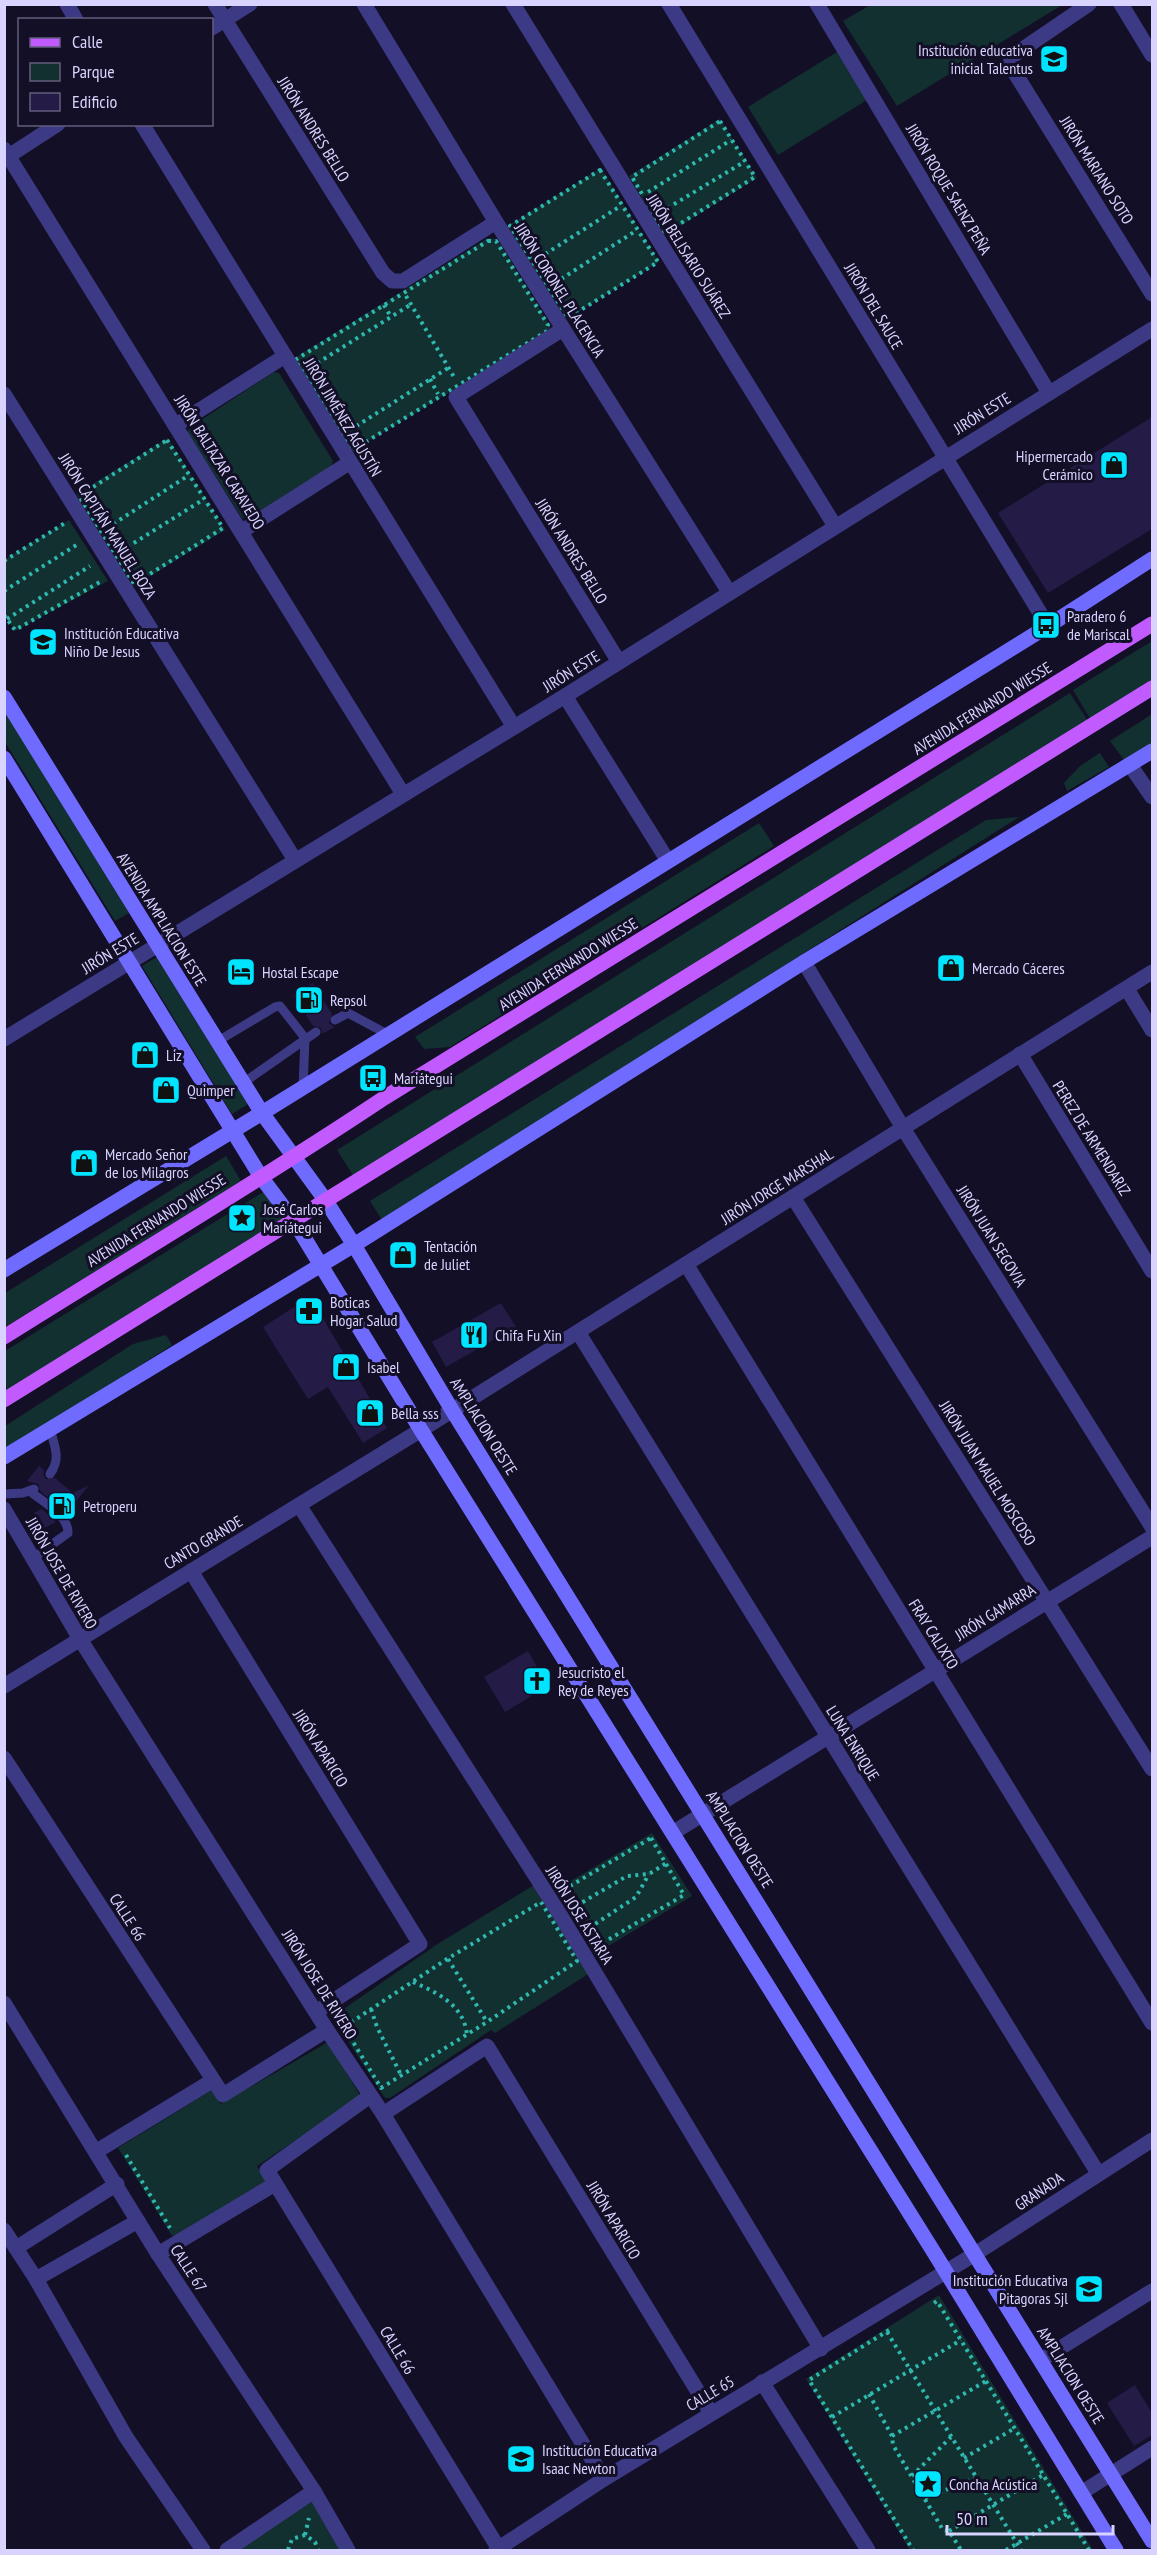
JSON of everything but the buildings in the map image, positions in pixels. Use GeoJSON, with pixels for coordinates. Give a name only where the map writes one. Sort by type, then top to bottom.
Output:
{"type":"FeatureCollection","features":[{"type":"Feature","properties":{"kind":"main road","name":"AVENIDA FERNANDO WIESSE"},"geometry":{"type":"LineString","coordinates":[[4,1270],[389,1035],[1152,559]]}},
{"type":"Feature","properties":{"kind":"main road","name":"AVENIDA FERNANDO WIESSE"},"geometry":{"type":"LineString","coordinates":[[4,1336],[293,1159],[384,1098],[1152,624]]}},
{"type":"Feature","properties":{"kind":"main road"},"geometry":{"type":"LineString","coordinates":[[4,1400],[1152,688]]}},
{"type":"Feature","properties":{"kind":"main road","name":"AVENIDA AMPLIACION ESTE"},"geometry":{"type":"LineString","coordinates":[[4,697],[157,946],[293,1159]]}},
{"type":"Feature","properties":{"kind":"main road"},"geometry":{"type":"LineString","coordinates":[[4,1457],[354,1245],[804,963],[1152,751]]}},
{"type":"Feature","properties":{"kind":"main road"},"geometry":{"type":"LineString","coordinates":[[4,758],[261,1177],[294,1221],[421,1430],[674,1832],[1116,2550]]}},
{"type":"Feature","properties":{"kind":"main road","name":"AMPLIACION OESTE"},"geometry":{"type":"LineString","coordinates":[[293,1159],[326,1201],[354,1245],[452,1410],[1152,2541]]}},
{"type":"Feature","properties":{"kind":"street"},"geometry":{"type":"LineString","coordinates":[[67,4],[75,18]]}},
{"type":"Feature","properties":{"kind":"street","name":"JIRÓN ANDRES BELLO"},"geometry":{"type":"LineString","coordinates":[[215,4],[218,24],[383,273],[392,281],[403,281],[503,224]]}},
{"type":"Feature","properties":{"kind":"street"},"geometry":{"type":"LineString","coordinates":[[218,24],[250,4]]}},
{"type":"Feature","properties":{"kind":"street","name":"JIRÓN CORONEL PLACENCIA"},"geometry":{"type":"LineString","coordinates":[[364,4],[566,324],[729,592]]}},
{"type":"Feature","properties":{"kind":"street","name":"JIRÓN BELISARIO SUÁREZ"},"geometry":{"type":"LineString","coordinates":[[513,4],[835,526]]}},
{"type":"Feature","properties":{"kind":"street","name":"JIRÓN DEL SAUCE"},"geometry":{"type":"LineString","coordinates":[[669,4],[1048,626]]}},
{"type":"Feature","properties":{"kind":"street","name":"JIRÓN ROQUE SAENZ PEÑA"},"geometry":{"type":"LineString","coordinates":[[817,4],[1049,393]]}},
{"type":"Feature","properties":{"kind":"street","name":"JIRÓN MARIANO SOTO"},"geometry":{"type":"LineString","coordinates":[[1089,4],[1011,57],[1010,65],[1152,294]]}},
{"type":"Feature","properties":{"kind":"street"},"geometry":{"type":"LineString","coordinates":[[1121,4],[1152,55]]}},
{"type":"Feature","properties":{"kind":"street"},"geometry":{"type":"LineString","coordinates":[[6,155],[55,126]]}},
{"type":"Feature","properties":{"kind":"street","name":"JIRÓN JIMÉNEZ AGUSTÍN"},"geometry":{"type":"LineString","coordinates":[[143,126],[290,358],[514,728]]}},
{"type":"Feature","properties":{"kind":"street","name":"JIRÓN BALTAZAR CARAVEDO"},"geometry":{"type":"LineString","coordinates":[[6,155],[242,531],[403,794]]}},
{"type":"Feature","properties":{"kind":"street"},"geometry":{"type":"LineString","coordinates":[[458,391],[566,324]]}},
{"type":"Feature","properties":{"kind":"street","name":"JIRÓN ESTE"},"geometry":{"type":"LineString","coordinates":[[7,1032],[131,962],[514,728],[1152,329]]}},
{"type":"Feature","properties":{"kind":"street"},"geometry":{"type":"LineString","coordinates":[[176,425],[290,358]]}},
{"type":"Feature","properties":{"kind":"street","name":"JIRÓN ANDRES BELLO"},"geometry":{"type":"LineString","coordinates":[[458,391],[619,662]]}},
{"type":"Feature","properties":{"kind":"street","name":"JIRÓN CAPITÁN MANUEL BOZA"},"geometry":{"type":"LineString","coordinates":[[4,394],[295,860]]}},
{"type":"Feature","properties":{"kind":"street"},"geometry":{"type":"LineString","coordinates":[[242,531],[350,457]]}},
{"type":"Feature","properties":{"kind":"street"},"geometry":{"type":"LineString","coordinates":[[565,696],[669,861]]}},
{"type":"Feature","properties":{"kind":"street"},"geometry":{"type":"LineString","coordinates":[[1130,765],[1152,797]]}},
{"type":"Feature","properties":{"kind":"street","name":"JIRÓN JUAN SEGOVIA"},"geometry":{"type":"LineString","coordinates":[[804,963],[903,1128],[1152,1527]]}},
{"type":"Feature","properties":{"kind":"street","name":"JIRÓN JORGE MARSHAL"},"geometry":{"type":"LineString","coordinates":[[421,1430],[1152,972]]}},
{"type":"Feature","properties":{"kind":"street"},"geometry":{"type":"LineString","coordinates":[[1127,989],[1152,1030]]}},
{"type":"Feature","properties":{"kind":"street","name":"PEREZ DE ARMENDARIZ"},"geometry":{"type":"LineString","coordinates":[[1020,1054],[1152,1271]]}},
{"type":"Feature","properties":{"kind":"street","name":"JIRÓN JUAN MAUEL MOSCOSO"},"geometry":{"type":"LineString","coordinates":[[793,1197],[1152,1769]]}},
{"type":"Feature","properties":{"kind":"street","name":"FRAY CALIXTO"},"geometry":{"type":"LineString","coordinates":[[686,1264],[1152,2024]]}},
{"type":"Feature","properties":{"kind":"street","name":"LUNA ENRIQUE"},"geometry":{"type":"LineString","coordinates":[[578,1332],[1098,2173]]}},
{"type":"Feature","properties":{"kind":"street","name":"CANTO GRANDE"},"geometry":{"type":"LineString","coordinates":[[4,1686],[421,1430]]}},
{"type":"Feature","properties":{"kind":"street","name":"JIRÓN JOSE ASTARIA"},"geometry":{"type":"LineString","coordinates":[[299,1505],[561,1916],[821,2349]]}},
{"type":"Feature","properties":{"kind":"street","name":"JIRÓN JOSE DE RIVERO"},"geometry":{"type":"LineString","coordinates":[[4,1509],[80,1639],[327,2030],[376,2092],[383,2114],[604,2479]]}},
{"type":"Feature","properties":{"kind":"street","name":"JIRÓN GAMARRA"},"geometry":{"type":"LineString","coordinates":[[674,1832],[1152,1537]]}},
{"type":"Feature","properties":{"kind":"street","name":"JIRÓN APARICIO"},"geometry":{"type":"LineString","coordinates":[[191,1571],[420,1944],[316,2012]]}},
{"type":"Feature","properties":{"kind":"street","name":"CALLE 66"},"geometry":{"type":"LineString","coordinates":[[4,1758],[223,2095],[327,2030]]}},
{"type":"Feature","properties":{"kind":"street","name":"CALLE 67"},"geometry":{"type":"LineString","coordinates":[[4,2003],[97,2151],[158,2254],[314,2491],[348,2550]]}},
{"type":"Feature","properties":{"kind":"street","name":"JIRÓN APARICIO"},"geometry":{"type":"LineString","coordinates":[[383,2114],[487,2046],[711,2413]]}},
{"type":"Feature","properties":{"kind":"street"},"geometry":{"type":"LineString","coordinates":[[97,2151],[212,2081]]}},
{"type":"Feature","properties":{"kind":"street","name":"CALLE 66"},"geometry":{"type":"LineString","coordinates":[[376,2092],[267,2169],[498,2550]]}},
{"type":"Feature","properties":{"kind":"street","name":"GRANADA"},"geometry":{"type":"LineString","coordinates":[[945,2272],[1152,2140]]}},
{"type":"Feature","properties":{"kind":"street"},"geometry":{"type":"LineString","coordinates":[[16,2248],[117,2184]]}},
{"type":"Feature","properties":{"kind":"street"},"geometry":{"type":"LineString","coordinates":[[158,2254],[275,2184]]}},
{"type":"Feature","properties":{"kind":"street"},"geometry":{"type":"LineString","coordinates":[[36,2279],[138,2221]]}},
{"type":"Feature","properties":{"kind":"street"},"geometry":{"type":"LineString","coordinates":[[5,2231],[36,2279],[126,2437],[203,2550]]}},
{"type":"Feature","properties":{"kind":"street","name":"CALLE 65"},"geometry":{"type":"LineString","coordinates":[[498,2550],[604,2479],[945,2272]]}},
{"type":"Feature","properties":{"kind":"street"},"geometry":{"type":"LineString","coordinates":[[1041,2360],[1152,2291]]}},
{"type":"Feature","properties":{"kind":"street"},"geometry":{"type":"LineString","coordinates":[[762,2382],[868,2550]]}},
{"type":"Feature","properties":{"kind":"street"},"geometry":{"type":"LineString","coordinates":[[1081,2493],[1152,2448]]}},
{"type":"Feature","properties":{"kind":"street"},"geometry":{"type":"LineString","coordinates":[[227,2550],[314,2491]]}},
{"type":"Feature","properties":{"kind":"lane"},"geometry":{"type":"LineString","coordinates":[[218,1041],[280,1006],[305,1038],[303,1088]]}},
{"type":"Feature","properties":{"kind":"lane"},"geometry":{"type":"LineString","coordinates":[[335,1020],[348,1013],[389,1035]]}},
{"type":"Feature","properties":{"kind":"lane"},"geometry":{"type":"LineString","coordinates":[[243,1083],[316,1032]]}},
{"type":"Feature","properties":{"kind":"lane"},"geometry":{"type":"LineString","coordinates":[[50,1429],[58,1457],[50,1474]]}},
{"type":"Feature","properties":{"kind":"lane"},"geometry":{"type":"LineString","coordinates":[[4,1494],[33,1490],[62,1518],[68,1528],[68,1533],[33,1558]]}},
{"type":"Feature","properties":{"kind":"path"},"geometry":{"type":"LineString","coordinates":[[632,177],[720,121]]}},
{"type":"Feature","properties":{"kind":"path"},"geometry":{"type":"LineString","coordinates":[[643,196],[732,139]]}},
{"type":"Feature","properties":{"kind":"path"},"geometry":{"type":"LineString","coordinates":[[655,216],[745,161]]}},
{"type":"Feature","properties":{"kind":"path"},"geometry":{"type":"LineString","coordinates":[[503,224],[600,170]]}},
{"type":"Feature","properties":{"kind":"path"},"geometry":{"type":"LineString","coordinates":[[665,233],[756,177]]}},
{"type":"Feature","properties":{"kind":"path"},"geometry":{"type":"LineString","coordinates":[[533,262],[622,205]]}},
{"type":"Feature","properties":{"kind":"path"},"geometry":{"type":"LineString","coordinates":[[549,287],[637,230]]}},
{"type":"Feature","properties":{"kind":"path"},"geometry":{"type":"LineString","coordinates":[[290,358],[384,305],[488,241],[496,241],[548,325],[547,331],[458,391],[440,397],[350,457]]}},
{"type":"Feature","properties":{"kind":"path"},"geometry":{"type":"LineString","coordinates":[[566,324],[658,262]]}},
{"type":"Feature","properties":{"kind":"path"},"geometry":{"type":"LineString","coordinates":[[404,293],[448,368],[458,391]]}},
{"type":"Feature","properties":{"kind":"path"},"geometry":{"type":"LineString","coordinates":[[384,305],[391,317]]}},
{"type":"Feature","properties":{"kind":"path"},"geometry":{"type":"LineString","coordinates":[[303,372],[410,305]]}},
{"type":"Feature","properties":{"kind":"path"},"geometry":{"type":"LineString","coordinates":[[342,435],[448,368]]}},
{"type":"Feature","properties":{"kind":"path"},"geometry":{"type":"LineString","coordinates":[[430,379],[440,397]]}},
{"type":"Feature","properties":{"kind":"path"},"geometry":{"type":"LineString","coordinates":[[79,496],[167,440]]}},
{"type":"Feature","properties":{"kind":"path"},"geometry":{"type":"LineString","coordinates":[[101,532],[189,474]]}},
{"type":"Feature","properties":{"kind":"path"},"geometry":{"type":"LineString","coordinates":[[116,554],[204,499]]}},
{"type":"Feature","properties":{"kind":"path"},"geometry":{"type":"LineString","coordinates":[[4,561],[69,521],[73,528]]}},
{"type":"Feature","properties":{"kind":"path"},"geometry":{"type":"LineString","coordinates":[[134,584],[223,528]]}},
{"type":"Feature","properties":{"kind":"path"},"geometry":{"type":"LineString","coordinates":[[77,535],[86,549]]}},
{"type":"Feature","properties":{"kind":"path"},"geometry":{"type":"LineString","coordinates":[[4,591],[81,542]]}},
{"type":"Feature","properties":{"kind":"path"},"geometry":{"type":"LineString","coordinates":[[96,563],[6,617],[15,630],[106,579]]}},
{"type":"Feature","properties":{"kind":"path"},"geometry":{"type":"LineString","coordinates":[[651,1838],[684,1894],[594,1948],[570,1910],[560,1892],[651,1838]]}},
{"type":"Feature","properties":{"kind":"path"},"geometry":{"type":"LineString","coordinates":[[570,1910],[627,1876],[649,1874],[685,1851]]}},
{"type":"Feature","properties":{"kind":"path"},"geometry":{"type":"LineString","coordinates":[[584,1932],[636,1897],[649,1874]]}},
{"type":"Feature","properties":{"kind":"path"},"geometry":{"type":"LineString","coordinates":[[344,2027],[447,1959],[541,1902]]}},
{"type":"Feature","properties":{"kind":"path"},"geometry":{"type":"LineString","coordinates":[[447,1959],[487,2022]]}},
{"type":"Feature","properties":{"kind":"path"},"geometry":{"type":"LineString","coordinates":[[376,2092],[487,2022],[576,1961]]}},
{"type":"Feature","properties":{"kind":"path"},"geometry":{"type":"LineString","coordinates":[[413,1982],[435,1992],[458,2009],[466,2022],[467,2035]]}},
{"type":"Feature","properties":{"kind":"path"},"geometry":{"type":"LineString","coordinates":[[371,2009],[377,2027],[401,2075]]}},
{"type":"Feature","properties":{"kind":"path"},"geometry":{"type":"LineString","coordinates":[[122,2148],[173,2232]]}},
{"type":"Feature","properties":{"kind":"path"},"geometry":{"type":"LineString","coordinates":[[927,2307],[937,2301],[1089,2550]]}},
{"type":"Feature","properties":{"kind":"path"},"geometry":{"type":"LineString","coordinates":[[897,2326],[809,2380],[912,2550]]}},
{"type":"Feature","properties":{"kind":"path"},"geometry":{"type":"LineString","coordinates":[[887,2332],[1021,2550]]}},
{"type":"Feature","properties":{"kind":"path"},"geometry":{"type":"LineString","coordinates":[[832,2417],[961,2340]]}},
{"type":"Feature","properties":{"kind":"path"},"geometry":{"type":"LineString","coordinates":[[892,2436],[986,2381]]}},
{"type":"Feature","properties":{"kind":"path"},"geometry":{"type":"LineString","coordinates":[[869,2394],[892,2436],[893,2445],[943,2530],[949,2531],[1043,2475]]}},
{"type":"Feature","properties":{"kind":"path"},"geometry":{"type":"LineString","coordinates":[[964,2458],[1015,2428]]}},
{"type":"Feature","properties":{"kind":"path"},"geometry":{"type":"LineString","coordinates":[[912,2476],[951,2437]]}},
{"type":"Feature","properties":{"kind":"path"},"geometry":{"type":"LineString","coordinates":[[924,2498],[976,2478]]}},
{"type":"Feature","properties":{"kind":"path"},"geometry":{"type":"LineString","coordinates":[[1006,2550],[1067,2514]]}},
{"type":"Feature","properties":{"kind":"path"},"geometry":{"type":"LineString","coordinates":[[949,2531],[961,2550]]}},
{"type":"Feature","properties":{"kind":"path"},"geometry":{"type":"LineString","coordinates":[[288,2550],[292,2540],[305,2535],[315,2542],[318,2550]]}},
{"type":"Feature","properties":{"kind":"green space"},"geometry":{"type":"Polygon","coordinates":[[[870,5],[1062,5],[897,106],[843,21],[870,5]]]}},
{"type":"Feature","properties":{"kind":"green space"},"geometry":{"type":"Polygon","coordinates":[[[837,52],[867,100],[778,155],[748,107],[837,52]]]}},
{"type":"Feature","properties":{"kind":"green space"},"geometry":{"type":"Polygon","coordinates":[[[720,119],[757,178],[665,235],[629,176],[720,119]]]}},
{"type":"Feature","properties":{"kind":"green space"},"geometry":{"type":"Polygon","coordinates":[[[601,168],[659,262],[567,319],[508,226],[601,168]]]}},
{"type":"Feature","properties":{"kind":"green space"},"geometry":{"type":"Polygon","coordinates":[[[488,238],[497,239],[550,326],[548,333],[350,452],[293,359],[488,238]]]}},
{"type":"Feature","properties":{"kind":"green space"},"geometry":{"type":"Polygon","coordinates":[[[274,372],[279,373],[333,461],[331,466],[247,519],[242,518],[188,433],[189,428],[274,372]]]}},
{"type":"Feature","properties":{"kind":"green space"},"geometry":{"type":"Polygon","coordinates":[[[168,438],[225,530],[134,586],[76,494],[168,438]]]}},
{"type":"Feature","properties":{"kind":"green space"},"geometry":{"type":"Polygon","coordinates":[[[69,520],[108,581],[15,631],[5,616],[5,559],[69,520]]]}},
{"type":"Feature","properties":{"kind":"green space"},"geometry":{"type":"Polygon","coordinates":[[[1152,641],[1152,685],[1092,722],[1073,690],[1152,641]]]}},
{"type":"Feature","properties":{"kind":"green space"},"geometry":{"type":"Polygon","coordinates":[[[1070,693],[1090,724],[357,1182],[337,1150],[1070,693]]]}},
{"type":"Feature","properties":{"kind":"green space"},"geometry":{"type":"Polygon","coordinates":[[[5,711],[129,913],[115,921],[5,742],[5,711]]]}},
{"type":"Feature","properties":{"kind":"green space"},"geometry":{"type":"Polygon","coordinates":[[[1152,714],[1152,743],[1124,760],[1110,741],[1152,714]]]}},
{"type":"Feature","properties":{"kind":"green space"},"geometry":{"type":"Polygon","coordinates":[[[1100,753],[1109,767],[1067,791],[1064,783],[1080,766],[1100,753]]]}},
{"type":"Feature","properties":{"kind":"green space"},"geometry":{"type":"Polygon","coordinates":[[[1019,817],[382,1220],[370,1201],[986,820],[1019,817]]]}},
{"type":"Feature","properties":{"kind":"green space"},"geometry":{"type":"Polygon","coordinates":[[[759,823],[774,846],[450,1047],[424,1049],[415,1037],[759,823]]]}},
{"type":"Feature","properties":{"kind":"green space"},"geometry":{"type":"Polygon","coordinates":[[[157,957],[248,1104],[232,1114],[142,966],[157,957]]]}},
{"type":"Feature","properties":{"kind":"green space"},"geometry":{"type":"Polygon","coordinates":[[[226,1156],[241,1181],[5,1327],[5,1293],[226,1156]]]}},
{"type":"Feature","properties":{"kind":"green space"},"geometry":{"type":"Polygon","coordinates":[[[265,1191],[288,1220],[5,1393],[5,1351],[265,1191]]]}},
{"type":"Feature","properties":{"kind":"green space"},"geometry":{"type":"Polygon","coordinates":[[[166,1335],[172,1345],[5,1451],[5,1426],[133,1344],[166,1335]]]}},
{"type":"Feature","properties":{"kind":"green space"},"geometry":{"type":"Polygon","coordinates":[[[652,1833],[692,1896],[595,1954],[557,1889],[652,1833]]]}},
{"type":"Feature","properties":{"kind":"green space"},"geometry":{"type":"Polygon","coordinates":[[[534,1885],[590,1973],[495,2033],[491,2030],[390,2098],[385,2098],[335,2021],[335,2015],[436,1945],[534,1885]]]}},
{"type":"Feature","properties":{"kind":"green space"},"geometry":{"type":"Polygon","coordinates":[[[328,2042],[361,2097],[257,2166],[266,2181],[179,2234],[172,2236],[118,2148],[212,2090],[221,2104],[328,2042]]]}},
{"type":"Feature","properties":{"kind":"green space"},"geometry":{"type":"Polygon","coordinates":[[[939,2295],[1093,2550],[910,2550],[806,2379],[939,2295]]]}},
{"type":"Feature","properties":{"kind":"green space"},"geometry":{"type":"Polygon","coordinates":[[[312,2500],[341,2550],[237,2550],[312,2500]]]}},
{"type":"Feature","properties":{"kind":"place","name":"Institución educativa inicial Talentus"},"geometry":{"type":"Point","coordinates":[1054,59]}},
{"type":"Feature","properties":{"kind":"place","name":"Hipermercado Cerámico"},"geometry":{"type":"Point","coordinates":[1114,465]}},
{"type":"Feature","properties":{"kind":"place","name":"Paradero 6 de Mariscal"},"geometry":{"type":"Point","coordinates":[1046,625]}},
{"type":"Feature","properties":{"kind":"place","name":"Institución Educativa Niño De Jesus"},"geometry":{"type":"Point","coordinates":[43,642]}},
{"type":"Feature","properties":{"kind":"place","name":"Mercado Cáceres"},"geometry":{"type":"Point","coordinates":[951,968]}},
{"type":"Feature","properties":{"kind":"place","name":"Hostal Escape"},"geometry":{"type":"Point","coordinates":[241,972]}},
{"type":"Feature","properties":{"kind":"place","name":"Repsol"},"geometry":{"type":"Point","coordinates":[309,1000]}},
{"type":"Feature","properties":{"kind":"place","name":"Liz"},"geometry":{"type":"Point","coordinates":[145,1055]}},
{"type":"Feature","properties":{"kind":"place","name":"Mariátegui"},"geometry":{"type":"Point","coordinates":[373,1078]}},
{"type":"Feature","properties":{"kind":"place","name":"Quimper"},"geometry":{"type":"Point","coordinates":[166,1090]}},
{"type":"Feature","properties":{"kind":"place","name":"Mercado Señor de los Milagros"},"geometry":{"type":"Point","coordinates":[84,1163]}},
{"type":"Feature","properties":{"kind":"place","name":"José Carlos Mariátegui"},"geometry":{"type":"Point","coordinates":[242,1218]}},
{"type":"Feature","properties":{"kind":"place","name":"Tentación de Juliet"},"geometry":{"type":"Point","coordinates":[403,1255]}},
{"type":"Feature","properties":{"kind":"place","name":"Boticas Hogar Salud"},"geometry":{"type":"Point","coordinates":[309,1311]}},
{"type":"Feature","properties":{"kind":"place","name":"Chifa Fu Xin"},"geometry":{"type":"Point","coordinates":[474,1335]}},
{"type":"Feature","properties":{"kind":"place","name":"Isabel"},"geometry":{"type":"Point","coordinates":[346,1367]}},
{"type":"Feature","properties":{"kind":"place","name":"Bella sss"},"geometry":{"type":"Point","coordinates":[370,1413]}},
{"type":"Feature","properties":{"kind":"place","name":"Petroperu"},"geometry":{"type":"Point","coordinates":[62,1506]}},
{"type":"Feature","properties":{"kind":"place","name":"Jesucristo el Rey de Reyes"},"geometry":{"type":"Point","coordinates":[537,1681]}},
{"type":"Feature","properties":{"kind":"place","name":"Institución Educativa Pitagoras Sjl"},"geometry":{"type":"Point","coordinates":[1089,2289]}},
{"type":"Feature","properties":{"kind":"place","name":"Institución Educativa Isaac Newton"},"geometry":{"type":"Point","coordinates":[521,2459]}},
{"type":"Feature","properties":{"kind":"place","name":"Concha Acústica"},"geometry":{"type":"Point","coordinates":[928,2484]}}]}
